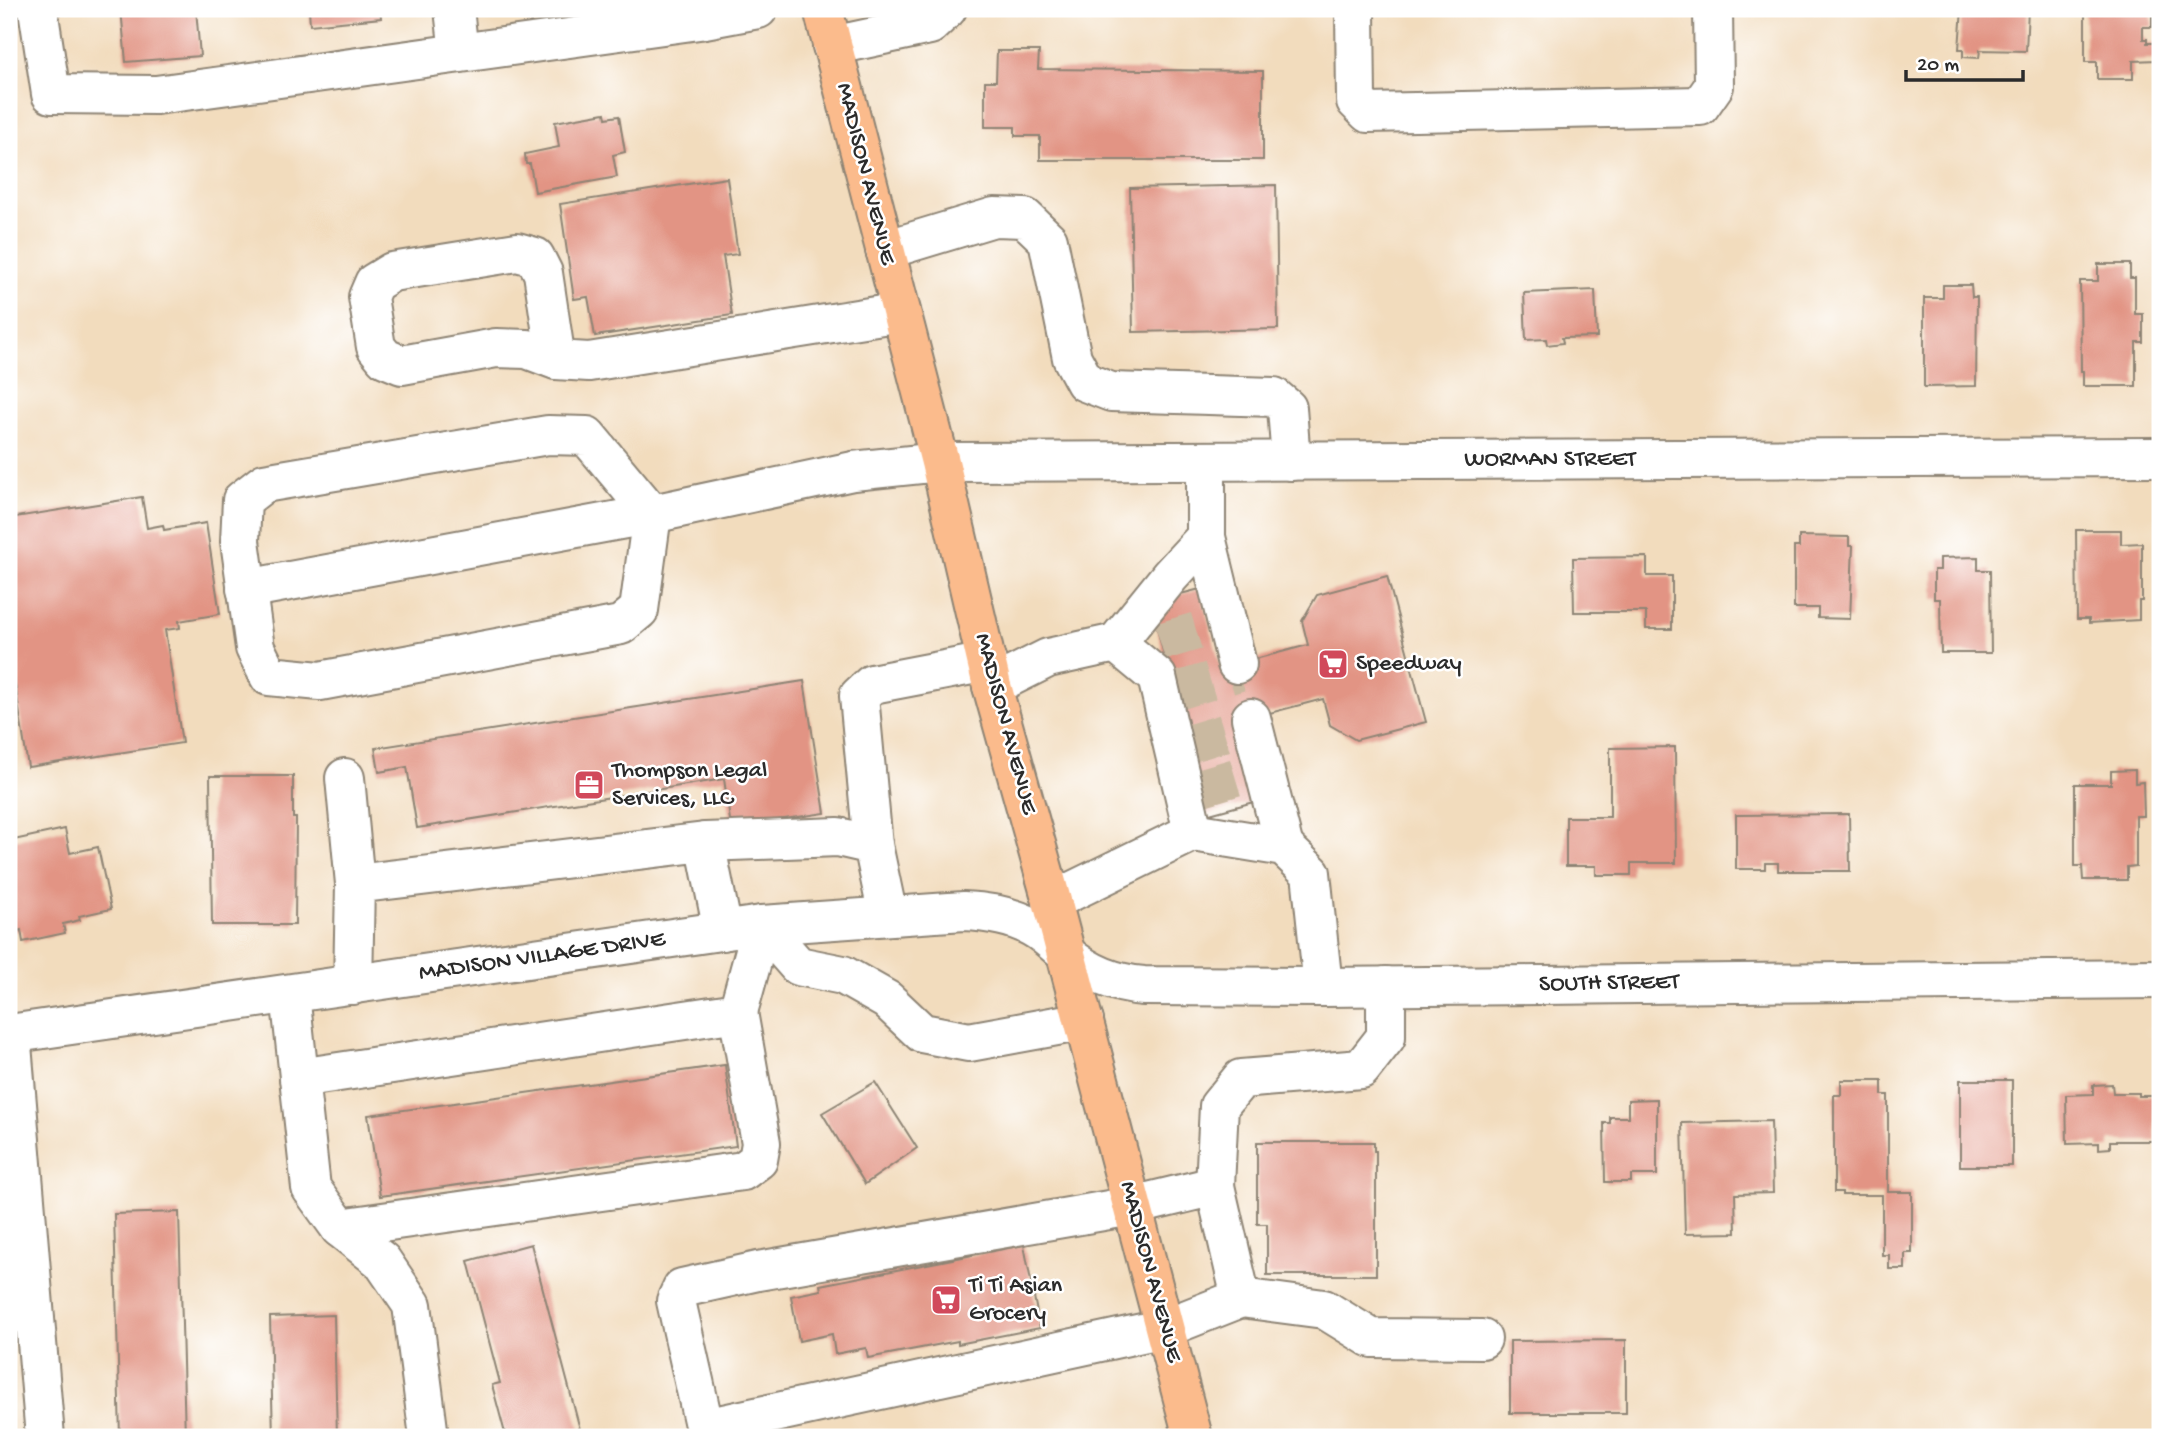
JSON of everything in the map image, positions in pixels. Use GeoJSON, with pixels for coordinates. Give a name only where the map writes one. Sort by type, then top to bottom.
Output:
{"type":"FeatureCollection","features":[{"type":"Feature","properties":{"kind":"main road","name":"MADISON AVENUE"},"geometry":{"type":"LineString","coordinates":[[822,9],[940,462],[990,674],[1193,1437]]}},
{"type":"Feature","properties":{"kind":"street"},"geometry":{"type":"LineString","coordinates":[[38,9],[51,94],[156,96],[459,53],[697,14],[758,9]]}},
{"type":"Feature","properties":{"kind":"street"},"geometry":{"type":"LineString","coordinates":[[454,9],[459,53]]}},
{"type":"Feature","properties":{"kind":"street"},"geometry":{"type":"LineString","coordinates":[[832,46],[930,24],[947,9]]}},
{"type":"Feature","properties":{"kind":"street"},"geometry":{"type":"LineString","coordinates":[[1355,9],[1356,101],[1368,113],[1700,106],[1714,86],[1713,9]]}},
{"type":"Feature","properties":{"kind":"street"},"geometry":{"type":"LineString","coordinates":[[885,250],[995,217],[1025,218],[1048,240],[1072,358],[1084,383],[1111,392],[1274,397],[1287,408],[1291,461]]}},
{"type":"Feature","properties":{"kind":"street"},"geometry":{"type":"LineString","coordinates":[[556,360],[543,273],[535,257],[517,252],[392,272],[374,283],[368,297],[376,347],[385,358],[402,365],[496,348],[527,349],[556,360],[589,362],[901,312]]}},
{"type":"Feature","properties":{"kind":"street"},"geometry":{"type":"LineString","coordinates":[[548,435],[587,436],[652,514],[639,610],[621,625],[320,681],[269,676],[255,648],[240,541],[242,500],[264,483],[548,435]]}},
{"type":"Feature","properties":{"kind":"street","name":"WORMAN STREET"},"geometry":{"type":"LineString","coordinates":[[246,589],[652,514],[853,471],[940,462],[2160,457]]}},
{"type":"Feature","properties":{"kind":"street"},"geometry":{"type":"LineString","coordinates":[[1206,461],[1206,537],[1219,625],[1237,664]]}},
{"type":"Feature","properties":{"kind":"street"},"geometry":{"type":"LineString","coordinates":[[1134,645],[1170,576],[1206,537]]}},
{"type":"Feature","properties":{"kind":"street"},"geometry":{"type":"LineString","coordinates":[[888,916],[873,845],[859,696],[872,684],[990,674],[1048,659],[1134,645]]}},
{"type":"Feature","properties":{"kind":"street"},"geometry":{"type":"LineString","coordinates":[[1134,645],[1168,694],[1191,790],[1193,832]]}},
{"type":"Feature","properties":{"kind":"street"},"geometry":{"type":"LineString","coordinates":[[1247,724],[1256,770],[1284,847],[1311,873],[1323,987]]}},
{"type":"Feature","properties":{"kind":"street"},"geometry":{"type":"LineString","coordinates":[[345,778],[355,884],[353,985]]}},
{"type":"Feature","properties":{"kind":"street"},"geometry":{"type":"LineString","coordinates":[[1052,901],[1193,832],[1284,847]]}},
{"type":"Feature","properties":{"kind":"street"},"geometry":{"type":"LineString","coordinates":[[355,884],[705,842],[838,837],[873,845]]}},
{"type":"Feature","properties":{"kind":"street"},"geometry":{"type":"LineString","coordinates":[[705,842],[723,930]]}},
{"type":"Feature","properties":{"kind":"street","name":"MADISON VILLAGE DRIVE"},"geometry":{"type":"LineString","coordinates":[[10,1034],[762,925],[964,911],[995,914],[1031,926],[1066,953]]}},
{"type":"Feature","properties":{"kind":"street"},"geometry":{"type":"LineString","coordinates":[[340,1228],[743,1171],[758,1160],[761,1143],[738,1012],[762,925]]}},
{"type":"Feature","properties":{"kind":"street"},"geometry":{"type":"LineString","coordinates":[[762,925],[798,966],[843,975],[887,1000],[922,1033],[969,1042],[1084,1021]]}},
{"type":"Feature","properties":{"kind":"street","name":"SOUTH STREET"},"geometry":{"type":"LineString","coordinates":[[1066,953],[1116,983],[1144,986],[1323,987],[2160,979]]}},
{"type":"Feature","properties":{"kind":"street"},"geometry":{"type":"LineString","coordinates":[[1241,1298],[1215,1186],[1219,1106],[1241,1079],[1361,1069],[1386,1037],[1386,986]]}},
{"type":"Feature","properties":{"kind":"street"},"geometry":{"type":"LineString","coordinates":[[290,994],[311,1188],[340,1228],[382,1261],[412,1306],[429,1437]]}},
{"type":"Feature","properties":{"kind":"street"},"geometry":{"type":"LineString","coordinates":[[299,1078],[738,1012]]}},
{"type":"Feature","properties":{"kind":"street"},"geometry":{"type":"LineString","coordinates":[[10,1034],[45,1437]]}},
{"type":"Feature","properties":{"kind":"street"},"geometry":{"type":"LineString","coordinates":[[1215,1186],[1132,1206],[758,1271],[682,1289],[676,1301],[703,1421],[714,1426],[1164,1328],[1241,1298],[1324,1309],[1371,1338],[1482,1339]]}},
{"type":"Feature","properties":{"kind":"building"},"geometry":{"type":"Polygon","coordinates":[[[121,9],[196,9],[200,56],[126,62],[121,9]]]}},
{"type":"Feature","properties":{"kind":"building"},"geometry":{"type":"Polygon","coordinates":[[[309,9],[380,9],[381,18],[310,25],[309,9]]]}},
{"type":"Feature","properties":{"kind":"building"},"geometry":{"type":"Polygon","coordinates":[[[1962,9],[2028,9],[2026,51],[1980,50],[1979,58],[1963,57],[1963,49],[1959,49],[1962,9]]]}},
{"type":"Feature","properties":{"kind":"building"},"geometry":{"type":"Polygon","coordinates":[[[2085,9],[2152,9],[2152,27],[2143,27],[2143,39],[2147,39],[2147,43],[2156,43],[2156,60],[2133,61],[2133,79],[2097,79],[2097,62],[2085,62],[2085,9]]]}},
{"type":"Feature","properties":{"kind":"building"},"geometry":{"type":"Polygon","coordinates":[[[997,51],[1039,51],[1038,69],[1263,71],[1263,160],[1040,160],[1040,136],[1015,136],[1015,127],[985,127],[985,81],[996,81],[997,51]]]}},
{"type":"Feature","properties":{"kind":"building"},"geometry":{"type":"Polygon","coordinates":[[[605,113],[606,118],[619,116],[625,152],[613,155],[617,177],[535,192],[530,164],[526,164],[525,154],[559,147],[555,122],[605,113]]]}},
{"type":"Feature","properties":{"kind":"building"},"geometry":{"type":"Polygon","coordinates":[[[727,178],[738,254],[723,256],[732,315],[595,336],[588,297],[574,299],[560,204],[727,178]]]}},
{"type":"Feature","properties":{"kind":"building"},"geometry":{"type":"Polygon","coordinates":[[[1276,185],[1278,329],[1133,332],[1130,188],[1276,185]]]}},
{"type":"Feature","properties":{"kind":"building"},"geometry":{"type":"Polygon","coordinates":[[[2098,264],[2130,264],[2130,278],[2135,278],[2135,314],[2143,314],[2143,342],[2136,342],[2136,386],[2083,386],[2080,281],[2098,281],[2098,264]]]}},
{"type":"Feature","properties":{"kind":"building"},"geometry":{"type":"Polygon","coordinates":[[[1943,285],[1971,285],[1972,297],[1977,297],[1976,386],[1924,387],[1924,298],[1943,298],[1943,285]]]}},
{"type":"Feature","properties":{"kind":"building"},"geometry":{"type":"Polygon","coordinates":[[[1595,290],[1597,337],[1562,338],[1563,343],[1547,345],[1546,339],[1526,340],[1524,293],[1595,290]]]}},
{"type":"Feature","properties":{"kind":"building"},"geometry":{"type":"Polygon","coordinates":[[[142,497],[147,528],[163,525],[164,530],[206,523],[220,614],[179,621],[180,628],[165,630],[182,743],[28,767],[9,645],[9,518],[142,497]]]}},
{"type":"Feature","properties":{"kind":"building"},"geometry":{"type":"Polygon","coordinates":[[[2076,530],[2121,530],[2121,544],[2142,543],[2142,601],[2139,601],[2139,620],[2089,623],[2089,619],[2077,619],[2076,530]]]}},
{"type":"Feature","properties":{"kind":"building"},"geometry":{"type":"Polygon","coordinates":[[[1799,536],[1849,537],[1849,546],[1853,546],[1850,619],[1818,618],[1818,608],[1794,608],[1794,547],[1799,547],[1799,536]]]}},
{"type":"Feature","properties":{"kind":"building"},"geometry":{"type":"Polygon","coordinates":[[[1647,557],[1647,576],[1672,576],[1672,629],[1646,629],[1646,612],[1574,612],[1573,558],[1647,557]]]}},
{"type":"Feature","properties":{"kind":"building"},"geometry":{"type":"Polygon","coordinates":[[[1978,557],[1978,570],[1990,570],[1991,653],[1941,653],[1940,599],[1934,599],[1934,570],[1940,570],[1940,558],[1978,557]]]}},
{"type":"Feature","properties":{"kind":"building"},"geometry":{"type":"Polygon","coordinates":[[[1387,576],[1426,722],[1356,740],[1330,725],[1323,699],[1235,722],[1257,801],[1206,815],[1150,602],[1200,589],[1221,668],[1308,645],[1302,621],[1317,595],[1387,576]]]}},
{"type":"Feature","properties":{"kind":"building"},"geometry":{"type":"Polygon","coordinates":[[[804,681],[825,813],[731,827],[724,779],[417,828],[407,767],[379,772],[375,748],[804,681]]]}},
{"type":"Feature","properties":{"kind":"building"},"geometry":{"type":"Polygon","coordinates":[[[1675,747],[1676,863],[1631,863],[1631,875],[1596,875],[1596,866],[1566,866],[1566,817],[1610,817],[1610,748],[1675,747]]]}},
{"type":"Feature","properties":{"kind":"building"},"geometry":{"type":"Polygon","coordinates":[[[2135,770],[2135,783],[2143,782],[2144,816],[2136,816],[2136,866],[2127,867],[2127,880],[2083,880],[2082,866],[2075,866],[2075,784],[2111,784],[2111,771],[2135,770]]]}},
{"type":"Feature","properties":{"kind":"building"},"geometry":{"type":"Polygon","coordinates":[[[210,776],[293,776],[293,818],[296,818],[295,925],[212,925],[210,776]]]}},
{"type":"Feature","properties":{"kind":"building"},"geometry":{"type":"Polygon","coordinates":[[[1849,814],[1850,871],[1778,871],[1778,863],[1765,863],[1765,869],[1736,869],[1736,815],[1849,814]]]}},
{"type":"Feature","properties":{"kind":"building"},"geometry":{"type":"Polygon","coordinates":[[[65,829],[70,853],[98,847],[111,909],[79,916],[80,920],[63,924],[65,933],[23,942],[21,930],[9,933],[9,841],[65,829]]]}},
{"type":"Feature","properties":{"kind":"building"},"geometry":{"type":"Polygon","coordinates":[[[725,1065],[736,1146],[380,1196],[368,1115],[725,1065]]]}},
{"type":"Feature","properties":{"kind":"building"},"geometry":{"type":"Polygon","coordinates":[[[1841,1080],[1882,1080],[1882,1095],[1888,1095],[1888,1192],[1912,1192],[1912,1253],[1905,1253],[1905,1269],[1889,1269],[1889,1255],[1882,1255],[1882,1195],[1842,1195],[1842,1192],[1834,1192],[1834,1095],[1841,1095],[1841,1080]]]}},
{"type":"Feature","properties":{"kind":"building"},"geometry":{"type":"Polygon","coordinates":[[[1960,1080],[2012,1080],[2012,1166],[1960,1166],[1960,1080]]]}},
{"type":"Feature","properties":{"kind":"building"},"geometry":{"type":"Polygon","coordinates":[[[875,1082],[917,1148],[865,1184],[822,1113],[875,1082]]]}},
{"type":"Feature","properties":{"kind":"building"},"geometry":{"type":"Polygon","coordinates":[[[2112,1084],[2113,1093],[2154,1096],[2156,1141],[2110,1141],[2110,1148],[2099,1149],[2099,1143],[2067,1144],[2066,1095],[2093,1094],[2093,1085],[2112,1084]]]}},
{"type":"Feature","properties":{"kind":"building"},"geometry":{"type":"Polygon","coordinates":[[[1657,1099],[1657,1175],[1631,1175],[1631,1182],[1605,1182],[1604,1123],[1610,1123],[1610,1117],[1628,1117],[1628,1100],[1657,1099]]]}},
{"type":"Feature","properties":{"kind":"building"},"geometry":{"type":"Polygon","coordinates":[[[1771,1121],[1773,1193],[1735,1194],[1736,1233],[1685,1234],[1682,1123],[1771,1121]]]}},
{"type":"Feature","properties":{"kind":"building"},"geometry":{"type":"Polygon","coordinates":[[[1257,1142],[1374,1142],[1376,1275],[1267,1275],[1267,1224],[1257,1224],[1257,1142]]]}},
{"type":"Feature","properties":{"kind":"building"},"geometry":{"type":"Polygon","coordinates":[[[179,1212],[185,1437],[120,1437],[114,1214],[179,1212]]]}},
{"type":"Feature","properties":{"kind":"building"},"geometry":{"type":"Polygon","coordinates":[[[531,1244],[582,1437],[506,1437],[492,1385],[500,1383],[468,1261],[531,1244]]]}},
{"type":"Feature","properties":{"kind":"building"},"geometry":{"type":"Polygon","coordinates":[[[1024,1245],[1040,1328],[868,1358],[866,1348],[835,1354],[832,1334],[799,1341],[791,1296],[821,1290],[820,1285],[1024,1245]]]}},
{"type":"Feature","properties":{"kind":"building"},"geometry":{"type":"Polygon","coordinates":[[[334,1315],[337,1437],[273,1437],[270,1317],[334,1315]]]}},
{"type":"Feature","properties":{"kind":"building"},"geometry":{"type":"Polygon","coordinates":[[[1626,1340],[1626,1413],[1510,1413],[1510,1341],[1626,1340]]]}},
{"type":"Feature","properties":{"kind":"tunnel"},"geometry":{"type":"LineString","coordinates":[[1160,642],[1210,627]]}},
{"type":"Feature","properties":{"kind":"tunnel"},"geometry":{"type":"LineString","coordinates":[[1174,692],[1239,672]]}},
{"type":"Feature","properties":{"kind":"tunnel"},"geometry":{"type":"LineString","coordinates":[[1188,744],[1237,729]]}},
{"type":"Feature","properties":{"kind":"tunnel"},"geometry":{"type":"LineString","coordinates":[[1199,788],[1249,773]]}},
{"type":"Feature","properties":{"kind":"place","name":"Speedway"},"geometry":{"type":"Point","coordinates":[1333,664]}},
{"type":"Feature","properties":{"kind":"place","name":"Thompson Legal Services, LLC"},"geometry":{"type":"Point","coordinates":[589,785]}},
{"type":"Feature","properties":{"kind":"place","name":"Ti Ti Asian Grocery"},"geometry":{"type":"Point","coordinates":[946,1300]}}]}
